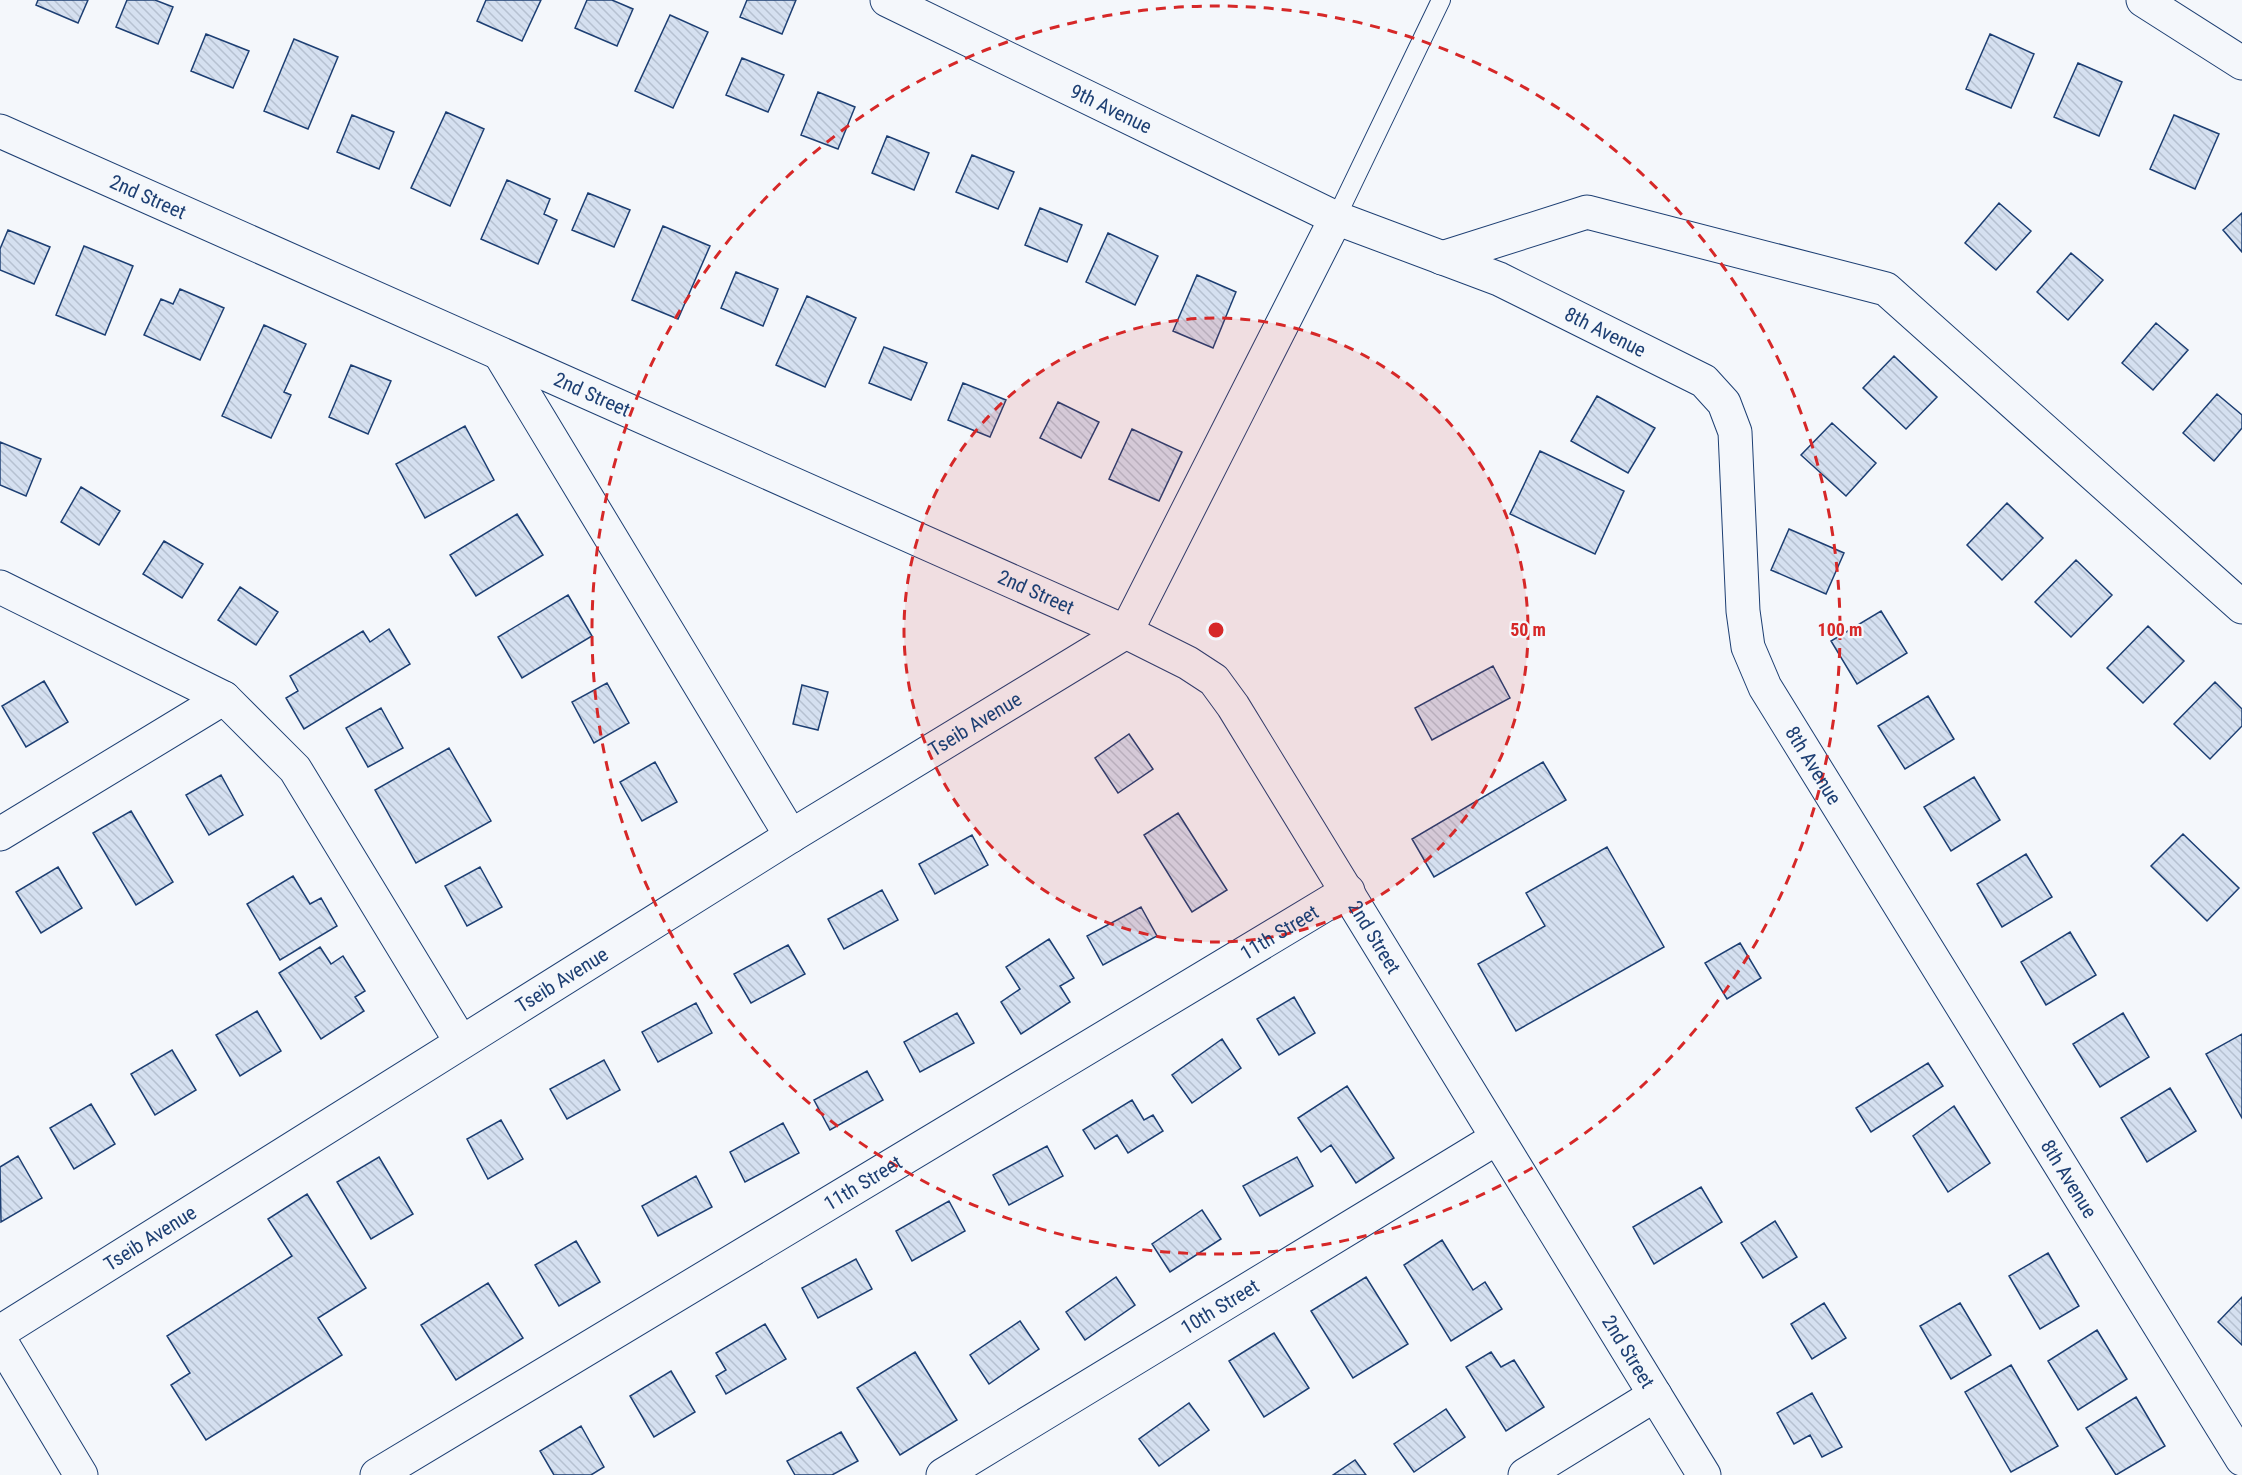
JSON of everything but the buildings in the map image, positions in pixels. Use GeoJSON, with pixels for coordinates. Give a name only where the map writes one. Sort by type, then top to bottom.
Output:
{"type":"FeatureCollection","features":[{"type":"Feature","properties":{"kind":"street","name":"9th Avenue"},"geometry":{"type":"LineString","coordinates":[[887,0],[1336,218]]}},
{"type":"Feature","properties":{"kind":"street"},"geometry":{"type":"LineString","coordinates":[[2143,0],[2242,63]]}},
{"type":"Feature","properties":{"kind":"street","name":"2nd Street"},"geometry":{"type":"LineString","coordinates":[[0,131],[1126,632],[1188,663],[1214,680],[1233,706],[1348,891],[1704,1475]]}},
{"type":"Feature","properties":{"kind":"street"},"geometry":{"type":"LineString","coordinates":[[1442,258],[1587,212],[1886,289],[2242,608]]}},
{"type":"Feature","properties":{"kind":"street","name":"8th Avenue"},"geometry":{"type":"LineString","coordinates":[[1336,218],[1499,279],[1704,381],[1724,403],[1735,432],[1743,611],[1748,647],[1765,687],[2242,1459]]}},
{"type":"Feature","properties":{"kind":"street"},"geometry":{"type":"LineString","coordinates":[[1126,632],[1336,218]]}},
{"type":"Feature","properties":{"kind":"street"},"geometry":{"type":"LineString","coordinates":[[500,354],[791,836]]}},
{"type":"Feature","properties":{"kind":"street"},"geometry":{"type":"LineString","coordinates":[[0,587],[224,698],[295,769],[461,1042]]}},
{"type":"Feature","properties":{"kind":"street","name":"Tseib Avenue"},"geometry":{"type":"LineString","coordinates":[[0,1332],[791,836],[1126,632]]}},
{"type":"Feature","properties":{"kind":"street"},"geometry":{"type":"LineString","coordinates":[[0,834],[224,698]]}},
{"type":"Feature","properties":{"kind":"street","name":"11th Street"},"geometry":{"type":"LineString","coordinates":[[377,1475],[1348,891]]}},
{"type":"Feature","properties":{"kind":"street","name":"10th Street"},"geometry":{"type":"LineString","coordinates":[[943,1475],[1497,1138]]}},
{"type":"Feature","properties":{"kind":"street"},"geometry":{"type":"LineString","coordinates":[[0,1340],[81,1475]]}},
{"type":"Feature","properties":{"kind":"street"},"geometry":{"type":"LineString","coordinates":[[1525,1475],[1655,1395]]}},
{"type":"Feature","properties":{"kind":"lane"},"geometry":{"type":"LineString","coordinates":[[1336,218],[1441,0]]}}]}
